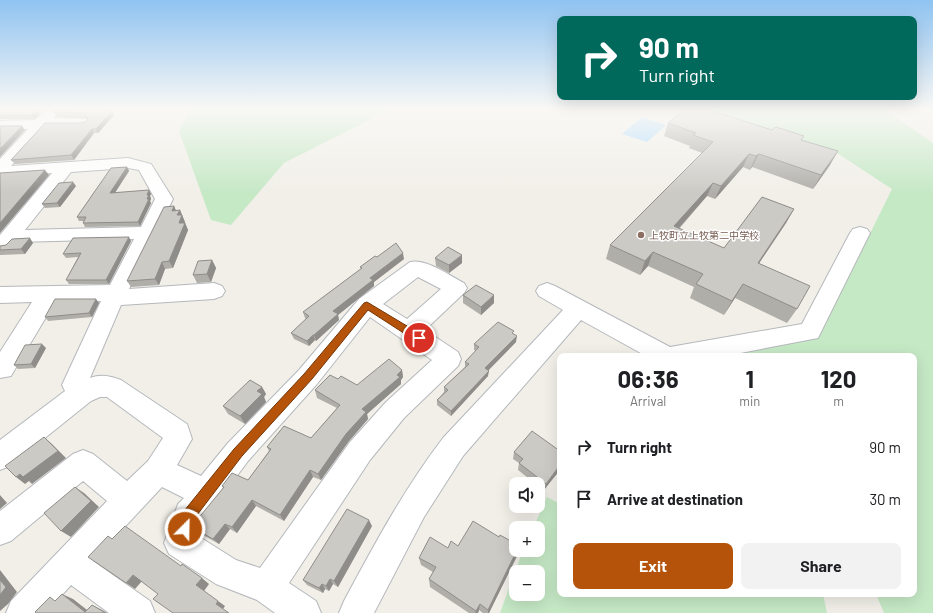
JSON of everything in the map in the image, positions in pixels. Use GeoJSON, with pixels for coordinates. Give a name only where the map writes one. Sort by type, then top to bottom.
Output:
{"type":"FeatureCollection","features":[{"type":"Feature","properties":{"kind":"street"},"geometry":{"type":"LineString","coordinates":[[0,169],[28,138]]}},
{"type":"Feature","properties":{"kind":"street"},"geometry":{"type":"LineString","coordinates":[[0,172],[128,163],[145,167],[164,199],[115,296],[75,385],[82,393]]}},
{"type":"Feature","properties":{"kind":"street"},"geometry":{"type":"LineString","coordinates":[[3,244],[66,167]]}},
{"type":"Feature","properties":{"kind":"street"},"geometry":{"type":"LineString","coordinates":[[3,244],[148,233]]}},
{"type":"Feature","properties":{"kind":"street"},"geometry":{"type":"LineString","coordinates":[[689,353],[810,332],[860,233]]}},
{"type":"Feature","properties":{"kind":"street"},"geometry":{"type":"LineString","coordinates":[[304,613],[267,587],[228,573],[180,543],[189,515],[238,452],[308,376],[367,305],[417,267],[456,288],[409,331]]}},
{"type":"Feature","properties":{"kind":"street"},"geometry":{"type":"LineString","coordinates":[[0,295],[115,296],[214,291]]}},
{"type":"Feature","properties":{"kind":"street"},"geometry":{"type":"LineString","coordinates":[[547,291],[660,353]]}},
{"type":"Feature","properties":{"kind":"street"},"geometry":{"type":"LineString","coordinates":[[2,369],[48,295]]}},
{"type":"Feature","properties":{"kind":"street"},"geometry":{"type":"LineString","coordinates":[[267,587],[360,451],[395,410],[449,359],[409,331],[367,305]]}},
{"type":"Feature","properties":{"kind":"street"},"geometry":{"type":"LineString","coordinates":[[356,613],[406,519],[442,461],[578,308]]}},
{"type":"Feature","properties":{"kind":"street"},"geometry":{"type":"LineString","coordinates":[[0,457],[82,393],[98,386],[112,387],[177,433],[178,438],[176,444],[158,470],[128,500],[23,613]]}},
{"type":"Feature","properties":{"kind":"street"},"geometry":{"type":"LineString","coordinates":[[0,530],[83,463],[128,500]]}},
{"type":"Feature","properties":{"kind":"street"},"geometry":{"type":"LineString","coordinates":[[158,470],[206,493]]}},
{"type":"Feature","properties":{"kind":"street"},"geometry":{"type":"LineString","coordinates":[[69,564],[138,613]]}},
{"type":"Feature","properties":{"kind":"green space"},"geometry":{"type":"Polygon","coordinates":[[[181,138],[334,138],[284,163],[231,225],[211,220],[181,138]]]}},
{"type":"Feature","properties":{"kind":"green space"},"geometry":{"type":"Polygon","coordinates":[[[787,138],[925,138],[933,143],[933,613],[884,613],[877,597],[917,597],[917,353],[722,353],[820,335],[892,189],[837,153],[787,138]]]}},
{"type":"Feature","properties":{"kind":"green space"},"geometry":{"type":"Polygon","coordinates":[[[547,497],[557,502],[557,597],[824,597],[827,613],[500,613],[509,588],[509,601],[545,601],[545,565],[518,565],[520,557],[545,557],[545,521],[536,521],[540,513],[545,513],[545,501],[547,497]]]}},
{"type":"Feature","properties":{"kind":"water"},"geometry":{"type":"Polygon","coordinates":[[[633,138],[652,138],[647,142],[633,138]]]}},
{"type":"Feature","properties":{"kind":"building"},"geometry":{"type":"Polygon","coordinates":[[[0,138],[11,138],[0,149],[0,138]]]}},
{"type":"Feature","properties":{"kind":"building"},"geometry":{"type":"Polygon","coordinates":[[[32,138],[85,138],[71,155],[11,160],[32,138]]]}},
{"type":"Feature","properties":{"kind":"building"},"geometry":{"type":"Polygon","coordinates":[[[700,138],[803,138],[801,140],[838,151],[821,175],[759,154],[756,156],[749,154],[721,186],[713,183],[674,226],[724,248],[762,197],[794,209],[758,263],[810,286],[797,309],[743,284],[732,301],[696,284],[703,274],[653,252],[645,261],[610,245],[713,142],[700,138]]]}},
{"type":"Feature","properties":{"kind":"building"},"geometry":{"type":"Polygon","coordinates":[[[127,167],[110,193],[149,190],[147,199],[149,199],[138,222],[83,223],[86,217],[77,217],[111,168],[127,167]]]}},
{"type":"Feature","properties":{"kind":"building"},"geometry":{"type":"Polygon","coordinates":[[[45,170],[0,223],[0,173],[45,170]]]}},
{"type":"Feature","properties":{"kind":"building"},"geometry":{"type":"Polygon","coordinates":[[[73,182],[57,203],[42,204],[59,183],[73,182]]]}},
{"type":"Feature","properties":{"kind":"building"},"geometry":{"type":"Polygon","coordinates":[[[174,206],[172,211],[180,210],[177,215],[182,215],[179,223],[185,223],[169,261],[162,262],[155,279],[127,281],[164,207],[174,206]]]}},
{"type":"Feature","properties":{"kind":"building"},"geometry":{"type":"Polygon","coordinates":[[[129,237],[106,280],[66,280],[81,253],[63,254],[73,238],[129,237]]]}},
{"type":"Feature","properties":{"kind":"building"},"geometry":{"type":"Polygon","coordinates":[[[30,238],[21,249],[0,250],[0,246],[6,245],[12,239],[30,238]]]}},
{"type":"Feature","properties":{"kind":"building"},"geometry":{"type":"Polygon","coordinates":[[[396,243],[403,253],[370,278],[373,280],[333,311],[338,314],[307,341],[291,333],[309,316],[303,312],[362,268],[360,267],[396,243]]]}},
{"type":"Feature","properties":{"kind":"building"},"geometry":{"type":"Polygon","coordinates":[[[448,247],[462,255],[449,265],[435,258],[448,247]]]}},
{"type":"Feature","properties":{"kind":"building"},"geometry":{"type":"Polygon","coordinates":[[[212,260],[207,274],[193,275],[198,261],[212,260]]]}},
{"type":"Feature","properties":{"kind":"building"},"geometry":{"type":"Polygon","coordinates":[[[476,285],[494,295],[481,307],[463,295],[476,285]]]}},
{"type":"Feature","properties":{"kind":"building"},"geometry":{"type":"Polygon","coordinates":[[[55,299],[96,299],[89,313],[45,317],[55,299]]]}},
{"type":"Feature","properties":{"kind":"building"},"geometry":{"type":"Polygon","coordinates":[[[498,322],[514,331],[512,333],[517,336],[485,368],[489,371],[451,411],[437,400],[448,390],[444,387],[469,364],[465,362],[479,347],[474,344],[498,322]]]}},
{"type":"Feature","properties":{"kind":"building"},"geometry":{"type":"Polygon","coordinates":[[[42,344],[31,364],[14,365],[25,345],[42,344]]]}},
{"type":"Feature","properties":{"kind":"building"},"geometry":{"type":"Polygon","coordinates":[[[389,359],[402,370],[397,375],[400,377],[362,409],[366,412],[346,434],[318,474],[310,470],[280,515],[252,500],[232,527],[225,524],[213,539],[195,529],[198,524],[196,523],[197,520],[224,487],[222,486],[232,473],[248,480],[271,449],[267,447],[284,426],[311,438],[340,405],[315,390],[330,375],[338,379],[341,376],[357,385],[389,359]]]}},
{"type":"Feature","properties":{"kind":"building"},"geometry":{"type":"Polygon","coordinates":[[[250,380],[262,387],[257,391],[262,394],[240,416],[223,406],[250,380]]]}},
{"type":"Feature","properties":{"kind":"building"},"geometry":{"type":"Polygon","coordinates":[[[532,431],[557,449],[557,469],[546,484],[545,477],[537,477],[519,463],[523,459],[514,452],[532,431]]]}},
{"type":"Feature","properties":{"kind":"building"},"geometry":{"type":"Polygon","coordinates":[[[44,437],[58,451],[23,477],[20,474],[16,477],[5,466],[44,437]]]}},
{"type":"Feature","properties":{"kind":"building"},"geometry":{"type":"Polygon","coordinates":[[[75,487],[91,501],[61,531],[44,513],[75,487]]]}},
{"type":"Feature","properties":{"kind":"building"},"geometry":{"type":"Polygon","coordinates":[[[347,509],[369,520],[334,581],[330,579],[326,586],[322,584],[319,588],[303,580],[347,509]]]}},
{"type":"Feature","properties":{"kind":"building"},"geometry":{"type":"Polygon","coordinates":[[[473,521],[499,537],[500,535],[509,540],[509,557],[514,557],[488,610],[480,604],[476,611],[429,579],[436,567],[419,558],[430,537],[448,548],[451,541],[458,546],[473,521]]]}},
{"type":"Feature","properties":{"kind":"building"},"geometry":{"type":"Polygon","coordinates":[[[125,526],[181,566],[182,564],[202,578],[196,585],[218,601],[216,604],[229,613],[173,613],[153,599],[158,594],[133,575],[126,583],[88,557],[108,536],[112,539],[125,526]]]}},
{"type":"Feature","properties":{"kind":"building"},"geometry":{"type":"Polygon","coordinates":[[[0,580],[6,587],[0,595],[0,580]]]}},
{"type":"Feature","properties":{"kind":"building"},"geometry":{"type":"Polygon","coordinates":[[[62,594],[85,612],[92,605],[104,613],[35,612],[50,597],[55,601],[62,594]]]}},
{"type":"Feature","properties":{"kind":"place","name":"上牧町立上牧第二中学校"},"geometry":{"type":"Point","coordinates":[641,235]}},
{"type":"Feature","properties":{"kind":"route"},"geometry":{"type":"LineString","coordinates":[[185,529],[189,515],[238,452],[308,376],[367,305],[419,338]]}}]}
